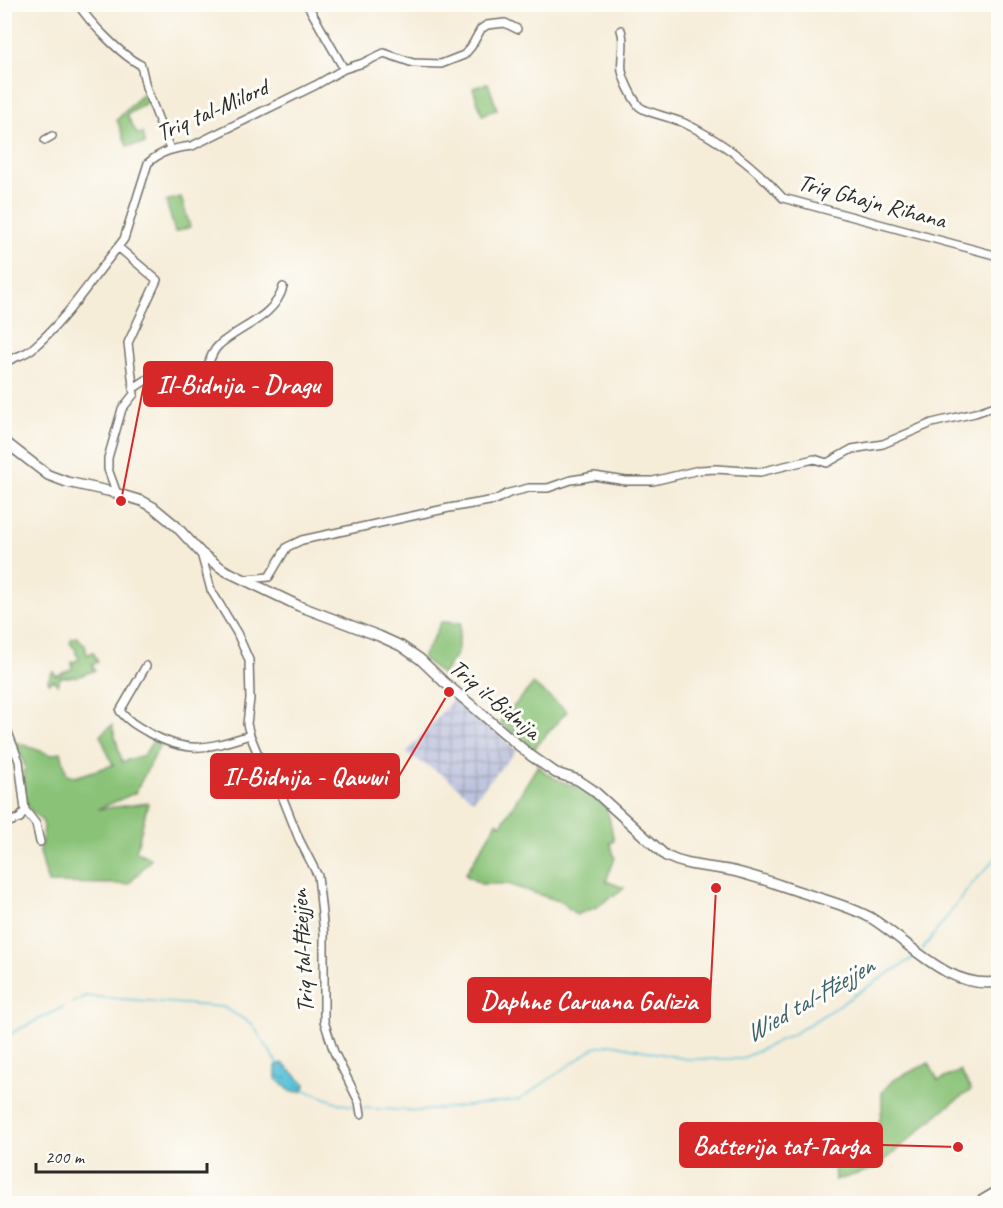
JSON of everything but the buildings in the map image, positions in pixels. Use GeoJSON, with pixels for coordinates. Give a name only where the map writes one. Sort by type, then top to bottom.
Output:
{"type":"FeatureCollection","features":[{"type":"Feature","properties":{"kind":"street"},"geometry":{"type":"LineString","coordinates":[[78,4],[87,18],[129,59],[141,65],[146,87],[170,149]]}},
{"type":"Feature","properties":{"kind":"street"},"geometry":{"type":"LineString","coordinates":[[307,4],[344,69]]}},
{"type":"Feature","properties":{"kind":"street","name":"Triq tal-Milord"},"geometry":{"type":"LineString","coordinates":[[4,363],[32,350],[65,315],[124,239],[148,164],[155,157],[170,149],[192,146],[344,69],[385,53],[413,63],[447,63],[469,50],[487,25],[507,24],[517,28]]}},
{"type":"Feature","properties":{"kind":"street","name":"Triq Għajn Riħana"},"geometry":{"type":"LineString","coordinates":[[621,30],[624,38],[622,73],[639,108],[672,117],[708,135],[747,162],[783,198],[999,256]]}},
{"type":"Feature","properties":{"kind":"street"},"geometry":{"type":"LineString","coordinates":[[117,494],[108,470],[108,458],[122,409],[134,394],[128,343],[157,280],[118,247]]}},
{"type":"Feature","properties":{"kind":"street"},"geometry":{"type":"LineString","coordinates":[[134,388],[155,374],[183,397],[192,391],[202,380],[207,363],[217,347],[265,314],[280,298],[283,287]]}},
{"type":"Feature","properties":{"kind":"street"},"geometry":{"type":"LineString","coordinates":[[241,578],[251,580],[269,577],[287,547],[302,540],[344,530],[495,500],[509,493],[529,488],[548,488],[570,480],[594,476],[626,481],[653,481],[699,470],[760,472],[814,459],[827,463],[852,449],[883,444],[932,423],[999,405]]}},
{"type":"Feature","properties":{"kind":"street","name":"Triq il-Bidnija"},"geometry":{"type":"LineString","coordinates":[[4,441],[48,475],[142,501],[153,507],[176,526],[201,553],[224,570],[299,606],[401,646],[420,658],[444,682],[530,755],[556,773],[578,780],[593,790],[666,856],[679,863],[729,870],[845,907],[870,918],[928,960],[961,979],[971,982],[999,982]]}},
{"type":"Feature","properties":{"kind":"street","name":"Triq tal-Ħżejjen"},"geometry":{"type":"LineString","coordinates":[[201,553],[211,590],[237,633],[249,660],[248,724],[250,735],[262,764],[282,796],[299,839],[318,876],[324,933],[324,1021],[334,1052],[359,1102],[361,1114]]}},
{"type":"Feature","properties":{"kind":"street"},"geometry":{"type":"LineString","coordinates":[[146,666],[120,711],[131,724],[168,743],[189,747],[214,746],[250,735]]}},
{"type":"Feature","properties":{"kind":"street"},"geometry":{"type":"LineString","coordinates":[[4,722],[19,761],[25,810],[36,824],[40,842]]}},
{"type":"Feature","properties":{"kind":"street"},"geometry":{"type":"LineString","coordinates":[[4,824],[20,818],[25,810]]}},
{"type":"Feature","properties":{"kind":"street"},"geometry":{"type":"LineString","coordinates":[[976,1203],[999,1191]]}},
{"type":"Feature","properties":{"kind":"shaded area"},"geometry":{"type":"Polygon","coordinates":[[[454,698],[517,750],[473,800],[446,777],[406,753],[454,698]]]}},
{"type":"Feature","properties":{"kind":"green space"},"geometry":{"type":"Polygon","coordinates":[[[488,83],[497,109],[482,115],[473,88],[488,83]]]}},
{"type":"Feature","properties":{"kind":"green space"},"geometry":{"type":"Polygon","coordinates":[[[144,92],[149,101],[127,115],[137,134],[143,133],[145,144],[127,146],[117,120],[144,92]]]}},
{"type":"Feature","properties":{"kind":"green space"},"geometry":{"type":"Polygon","coordinates":[[[181,197],[190,227],[175,232],[166,201],[181,197]]]}},
{"type":"Feature","properties":{"kind":"green space"},"geometry":{"type":"Polygon","coordinates":[[[441,622],[461,623],[457,653],[442,675],[422,657],[441,622]]]}},
{"type":"Feature","properties":{"kind":"green space"},"geometry":{"type":"Polygon","coordinates":[[[77,637],[85,645],[87,655],[93,652],[98,662],[92,665],[95,670],[77,677],[61,677],[57,685],[54,680],[49,683],[48,680],[53,671],[56,676],[72,669],[72,662],[78,660],[75,647],[70,643],[72,638],[77,637]]]}},
{"type":"Feature","properties":{"kind":"green space"},"geometry":{"type":"Polygon","coordinates":[[[533,684],[567,711],[533,750],[500,722],[533,684]]]}},
{"type":"Feature","properties":{"kind":"green space"},"geometry":{"type":"Polygon","coordinates":[[[112,725],[122,762],[144,755],[153,741],[160,745],[135,793],[98,809],[148,803],[136,851],[151,859],[129,884],[48,883],[40,852],[43,822],[26,805],[23,771],[26,769],[16,742],[51,755],[61,752],[67,775],[75,777],[113,765],[100,735],[112,725]]]}},
{"type":"Feature","properties":{"kind":"green space"},"geometry":{"type":"Polygon","coordinates":[[[538,765],[553,777],[597,797],[606,807],[609,816],[614,841],[610,843],[615,858],[606,881],[624,888],[597,907],[576,915],[562,902],[507,884],[481,884],[465,875],[497,822],[501,825],[538,765]]]}},
{"type":"Feature","properties":{"kind":"green space"},"geometry":{"type":"Polygon","coordinates":[[[929,1063],[938,1081],[960,1071],[971,1090],[944,1109],[876,1168],[835,1181],[834,1163],[873,1149],[882,1109],[882,1092],[893,1080],[929,1063]]]}},
{"type":"Feature","properties":{"kind":"water"},"geometry":{"type":"Polygon","coordinates":[[[282,1063],[305,1084],[304,1091],[292,1092],[276,1079],[276,1066],[282,1063]]]}},
{"type":"Feature","properties":{"kind":"waterway","name":"Wied tal-Ħżejjen"},"geometry":{"type":"LineString","coordinates":[[922,950],[971,885],[998,856]]}},
{"type":"Feature","properties":{"kind":"waterway","name":"Wied tal-Ħżejjen"},"geometry":{"type":"LineString","coordinates":[[362,1108],[420,1111],[519,1100],[594,1048],[612,1044],[686,1059],[741,1059],[797,1032],[916,956]]}},
{"type":"Feature","properties":{"kind":"waterway","name":"Wied tal-Ħżejjen"},"geometry":{"type":"LineString","coordinates":[[71,1004],[85,996],[223,1007],[252,1024],[278,1064]]}},
{"type":"Feature","properties":{"kind":"waterway","name":"Wied tal-Ħżejjen"},"geometry":{"type":"LineString","coordinates":[[4,1037],[63,1007]]}},
{"type":"Feature","properties":{"kind":"waterway","name":"Wied tal-Ħżejjen"},"geometry":{"type":"LineString","coordinates":[[302,1089],[341,1104],[357,1107]]}},
{"type":"Feature","properties":{"kind":"place","name":"Il-Bidnija - Dragu"},"geometry":{"type":"Point","coordinates":[121,501]}},
{"type":"Feature","properties":{"kind":"place","name":"Il-Bidnija - Qawwi"},"geometry":{"type":"Point","coordinates":[449,692]}},
{"type":"Feature","properties":{"kind":"place","name":"Daphne Caruana Galizia"},"geometry":{"type":"Point","coordinates":[716,888]}},
{"type":"Feature","properties":{"kind":"place","name":"Batterija tat-Tarġa"},"geometry":{"type":"Point","coordinates":[958,1147]}}]}
